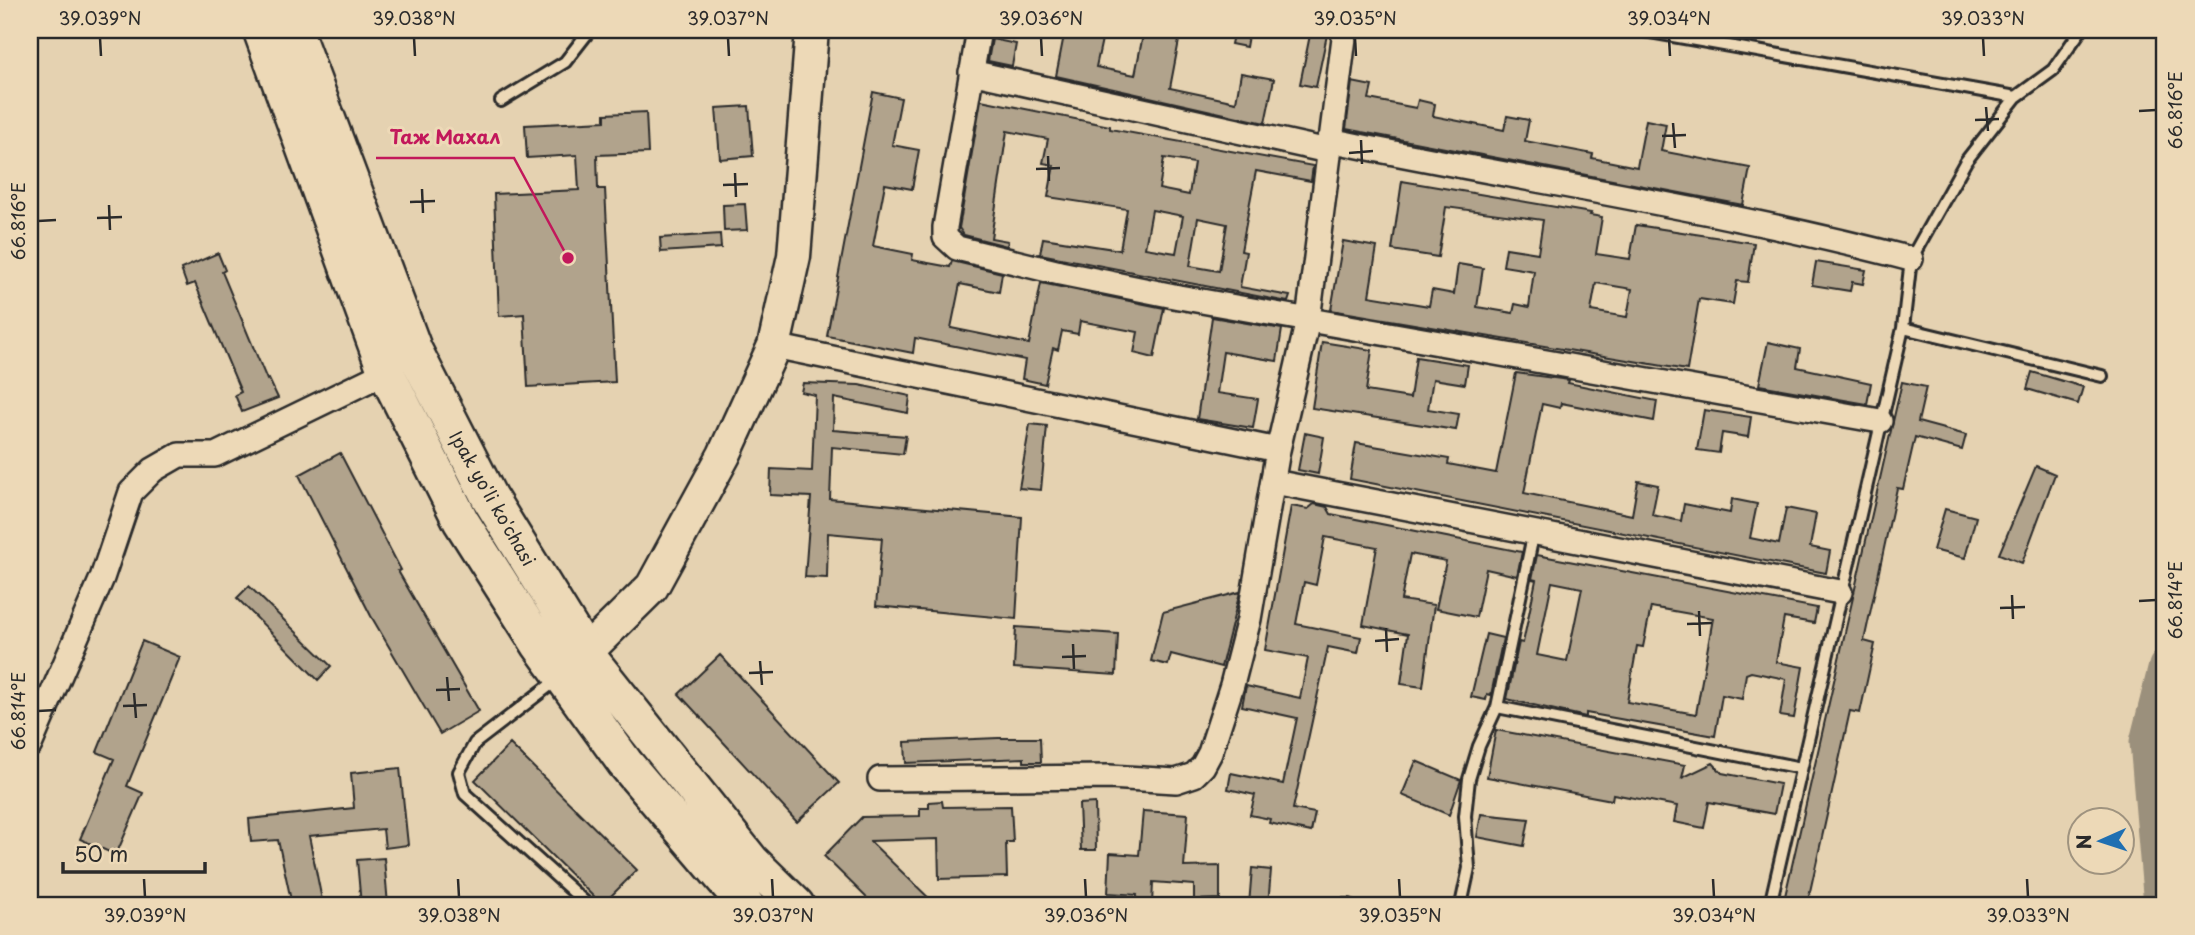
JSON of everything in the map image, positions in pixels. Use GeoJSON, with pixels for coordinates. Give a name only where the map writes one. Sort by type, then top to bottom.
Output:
{"type":"FeatureCollection","features":[{"type":"Feature","properties":{"kind":"main road","name":"Ipak yo'li ko'chasi"},"geometry":{"type":"LineString","coordinates":[[261,30],[386,372],[461,521],[574,665],[751,861],[796,905]]}},
{"type":"Feature","properties":{"kind":"main road","name":"Ipak yo'li ko'chasi"},"geometry":{"type":"LineString","coordinates":[[294,30],[414,350],[574,665],[625,763],[746,905]]}},
{"type":"Feature","properties":{"kind":"main road"},"geometry":{"type":"LineString","coordinates":[[574,665],[652,587],[724,455],[774,346],[794,256],[812,30]]}},
{"type":"Feature","properties":{"kind":"street"},"geometry":{"type":"LineString","coordinates":[[979,30],[945,227],[945,237],[950,244],[967,253],[1060,274],[1308,320],[1880,421]]}},
{"type":"Feature","properties":{"kind":"street"},"geometry":{"type":"LineString","coordinates":[[880,779],[1109,777],[1158,781],[1194,775],[1210,753],[1232,685],[1249,619],[1278,450],[1308,320],[1345,30]]}},
{"type":"Feature","properties":{"kind":"street"},"geometry":{"type":"LineString","coordinates":[[971,72],[1329,146],[1789,227],[1911,259]]}},
{"type":"Feature","properties":{"kind":"street"},"geometry":{"type":"LineString","coordinates":[[774,346],[1278,450]]}},
{"type":"Feature","properties":{"kind":"street"},"geometry":{"type":"LineString","coordinates":[[30,745],[102,578],[131,492],[152,470],[179,455],[215,455],[386,372]]}},
{"type":"Feature","properties":{"kind":"street"},"geometry":{"type":"LineString","coordinates":[[1274,482],[1840,592]]}},
{"type":"Feature","properties":{"kind":"lane"},"geometry":{"type":"LineString","coordinates":[[501,101],[565,62],[590,30]]}},
{"type":"Feature","properties":{"kind":"lane"},"geometry":{"type":"LineString","coordinates":[[1639,30],[2016,97]]}},
{"type":"Feature","properties":{"kind":"lane"},"geometry":{"type":"LineString","coordinates":[[1770,905],[1903,328],[1911,259],[1966,161],[2016,97],[2053,70],[2081,30]]}},
{"type":"Feature","properties":{"kind":"lane"},"geometry":{"type":"LineString","coordinates":[[1903,328],[2102,376]]}},
{"type":"Feature","properties":{"kind":"lane"},"geometry":{"type":"LineString","coordinates":[[1461,905],[1469,868],[1465,816],[1469,779],[1479,746],[1497,707],[1534,531]]}},
{"type":"Feature","properties":{"kind":"lane"},"geometry":{"type":"LineString","coordinates":[[574,665],[475,743],[459,772],[465,794],[588,905]]}},
{"type":"Feature","properties":{"kind":"lane"},"geometry":{"type":"LineString","coordinates":[[1497,707],[1801,768]]}},
{"type":"Feature","properties":{"kind":"lane"},"geometry":{"type":"LineString","coordinates":[[1326,905],[1349,905]]}},
{"type":"Feature","properties":{"kind":"building"},"geometry":{"type":"Polygon","coordinates":[[[1065,30],[1104,30],[1096,67],[1135,75],[1144,30],[1181,30],[1170,88],[1236,102],[1241,73],[1274,79],[1265,123],[1056,76],[1065,30]]]}},
{"type":"Feature","properties":{"kind":"building"},"geometry":{"type":"Polygon","coordinates":[[[1234,30],[1249,30],[1246,47],[1231,44],[1234,30]]]}},
{"type":"Feature","properties":{"kind":"building"},"geometry":{"type":"Polygon","coordinates":[[[1311,30],[1328,30],[1316,87],[1300,84],[1311,30]]]}},
{"type":"Feature","properties":{"kind":"building"},"geometry":{"type":"Polygon","coordinates":[[[992,39],[1016,44],[1012,66],[988,61],[992,39]]]}},
{"type":"Feature","properties":{"kind":"building"},"geometry":{"type":"Polygon","coordinates":[[[1352,82],[1372,86],[1369,99],[1416,108],[1418,100],[1435,104],[1433,116],[1504,130],[1507,116],[1529,120],[1525,141],[1593,154],[1592,158],[1637,167],[1646,120],[1666,124],[1661,151],[1750,168],[1743,205],[1346,129],[1352,82]]]}},
{"type":"Feature","properties":{"kind":"building"},"geometry":{"type":"Polygon","coordinates":[[[873,92],[901,98],[892,145],[919,150],[912,189],[885,184],[873,246],[913,254],[912,260],[950,267],[952,261],[1002,273],[999,292],[960,284],[951,328],[1029,344],[1041,283],[1164,308],[1154,358],[1134,353],[1138,332],[1080,321],[1078,334],[1062,331],[1058,350],[1053,348],[1045,384],[1022,379],[1025,360],[915,338],[913,353],[827,336],[873,92]]]}},
{"type":"Feature","properties":{"kind":"building"},"geometry":{"type":"Polygon","coordinates":[[[981,100],[1110,126],[1110,129],[1313,166],[1311,181],[1256,171],[1250,202],[1241,251],[1246,252],[1240,287],[1290,296],[1288,302],[1040,254],[1043,238],[1120,250],[1127,209],[1048,197],[1054,165],[1043,163],[1048,139],[1007,131],[991,238],[1008,241],[1007,246],[964,235],[959,228],[981,100]],[[1164,158],[1159,189],[1189,195],[1194,163],[1164,158]],[[1152,210],[1145,248],[1176,253],[1183,216],[1152,210]],[[1198,218],[1190,266],[1219,271],[1227,224],[1198,218]]]}},
{"type":"Feature","properties":{"kind":"building"},"geometry":{"type":"Polygon","coordinates":[[[749,106],[753,156],[720,159],[716,108],[749,106]]]}},
{"type":"Feature","properties":{"kind":"building"},"geometry":{"type":"Polygon","coordinates":[[[646,112],[648,153],[597,155],[598,189],[605,189],[615,382],[528,387],[524,314],[499,316],[494,194],[579,190],[577,155],[527,158],[525,125],[605,121],[605,114],[646,112]]]}},
{"type":"Feature","properties":{"kind":"building"},"geometry":{"type":"Polygon","coordinates":[[[1402,181],[1602,217],[1596,254],[1630,259],[1636,225],[1754,243],[1748,282],[1737,281],[1733,304],[1699,299],[1687,370],[1331,310],[1343,241],[1377,247],[1369,296],[1429,306],[1432,290],[1454,294],[1458,264],[1483,268],[1477,307],[1513,313],[1515,304],[1529,307],[1534,271],[1503,266],[1506,248],[1538,253],[1543,220],[1446,207],[1438,257],[1392,250],[1402,181]],[[1596,283],[1591,311],[1627,317],[1632,289],[1596,283]]]}},
{"type":"Feature","properties":{"kind":"building"},"geometry":{"type":"Polygon","coordinates":[[[745,204],[747,230],[724,231],[723,205],[745,204]]]}},
{"type":"Feature","properties":{"kind":"building"},"geometry":{"type":"Polygon","coordinates":[[[720,234],[721,248],[661,252],[660,238],[720,234]]]}},
{"type":"Feature","properties":{"kind":"building"},"geometry":{"type":"Polygon","coordinates":[[[218,253],[225,270],[222,272],[267,380],[269,379],[278,398],[242,412],[235,395],[241,392],[195,283],[187,286],[181,269],[218,253]]]}},
{"type":"Feature","properties":{"kind":"building"},"geometry":{"type":"Polygon","coordinates":[[[1816,262],[1866,270],[1863,284],[1852,282],[1850,291],[1812,285],[1816,262]]]}},
{"type":"Feature","properties":{"kind":"building"},"geometry":{"type":"Polygon","coordinates":[[[1212,317],[1282,329],[1277,361],[1223,352],[1217,393],[1258,399],[1253,428],[1197,419],[1212,317]]]}},
{"type":"Feature","properties":{"kind":"building"},"geometry":{"type":"Polygon","coordinates":[[[1322,342],[1372,350],[1366,391],[1410,398],[1416,357],[1468,365],[1465,384],[1433,379],[1428,409],[1459,414],[1456,430],[1312,408],[1322,342]]]}},
{"type":"Feature","properties":{"kind":"building"},"geometry":{"type":"Polygon","coordinates":[[[1768,342],[1800,349],[1797,367],[1871,383],[1867,404],[1759,385],[1768,342]]]}},
{"type":"Feature","properties":{"kind":"building"},"geometry":{"type":"Polygon","coordinates":[[[2032,372],[2083,387],[2078,404],[2027,389],[2032,372]]]}},
{"type":"Feature","properties":{"kind":"building"},"geometry":{"type":"Polygon","coordinates":[[[1516,373],[1569,380],[1568,383],[1657,401],[1654,421],[1561,403],[1560,408],[1542,404],[1524,493],[1632,515],[1638,481],[1658,485],[1652,515],[1681,521],[1684,504],[1730,513],[1732,499],[1757,504],[1750,538],[1779,544],[1786,508],[1816,514],[1810,547],[1830,551],[1826,573],[1350,479],[1356,443],[1449,459],[1448,464],[1496,473],[1516,373]]]}},
{"type":"Feature","properties":{"kind":"building"},"geometry":{"type":"Polygon","coordinates":[[[1902,382],[1926,387],[1918,422],[1966,435],[1962,450],[1915,437],[1903,489],[1897,488],[1864,641],[1875,644],[1860,713],[1850,711],[1807,905],[1783,905],[1902,382]]]}},
{"type":"Feature","properties":{"kind":"building"},"geometry":{"type":"Polygon","coordinates":[[[803,383],[859,385],[910,396],[908,413],[834,398],[833,430],[906,436],[903,454],[832,447],[830,499],[1022,517],[1016,619],[876,606],[882,538],[828,533],[827,578],[805,577],[811,497],[770,495],[771,469],[812,471],[815,395],[801,392],[803,383]]]}},
{"type":"Feature","properties":{"kind":"building"},"geometry":{"type":"Polygon","coordinates":[[[1704,410],[1751,417],[1748,437],[1722,433],[1719,453],[1697,450],[1704,410]]]}},
{"type":"Feature","properties":{"kind":"building"},"geometry":{"type":"Polygon","coordinates":[[[1030,424],[1047,426],[1041,490],[1019,488],[1030,424]]]}},
{"type":"Feature","properties":{"kind":"building"},"geometry":{"type":"Polygon","coordinates":[[[1305,433],[1324,437],[1318,474],[1298,470],[1305,433]]]}},
{"type":"Feature","properties":{"kind":"building"},"geometry":{"type":"Polygon","coordinates":[[[340,453],[401,570],[398,571],[479,711],[440,734],[371,616],[299,475],[340,453]]]}},
{"type":"Feature","properties":{"kind":"building"},"geometry":{"type":"Polygon","coordinates":[[[2036,466],[2055,474],[2022,563],[1999,554],[2036,466]]]}},
{"type":"Feature","properties":{"kind":"building"},"geometry":{"type":"Polygon","coordinates":[[[1314,504],[1327,507],[1331,514],[1522,552],[1517,576],[1486,569],[1476,617],[1436,609],[1446,561],[1410,554],[1401,600],[1434,605],[1423,687],[1401,684],[1408,634],[1363,625],[1377,547],[1325,537],[1316,585],[1304,582],[1296,624],[1361,637],[1358,653],[1328,647],[1293,809],[1315,813],[1311,832],[1269,823],[1270,819],[1250,815],[1255,795],[1228,789],[1231,773],[1283,784],[1297,718],[1242,706],[1246,686],[1300,698],[1308,658],[1265,650],[1291,506],[1308,509],[1314,504]]]}},
{"type":"Feature","properties":{"kind":"building"},"geometry":{"type":"Polygon","coordinates":[[[1945,509],[1976,517],[1965,558],[1933,550],[1945,509]]]}},
{"type":"Feature","properties":{"kind":"building"},"geometry":{"type":"Polygon","coordinates":[[[1537,555],[1817,608],[1814,623],[1784,618],[1776,662],[1803,667],[1794,718],[1780,716],[1786,679],[1751,672],[1746,674],[1742,699],[1722,695],[1715,736],[1586,713],[1586,717],[1507,699],[1519,642],[1523,643],[1536,580],[1532,579],[1537,555]],[[1552,582],[1537,655],[1567,661],[1582,588],[1552,582]],[[1651,607],[1643,647],[1637,646],[1627,702],[1696,714],[1713,618],[1651,607]]]}},
{"type":"Feature","properties":{"kind":"building"},"geometry":{"type":"Polygon","coordinates":[[[249,586],[331,666],[318,680],[237,598],[249,586]]]}},
{"type":"Feature","properties":{"kind":"building"},"geometry":{"type":"Polygon","coordinates":[[[1240,592],[1221,667],[1171,654],[1168,665],[1151,661],[1163,612],[1240,592]]]}},
{"type":"Feature","properties":{"kind":"building"},"geometry":{"type":"Polygon","coordinates":[[[1016,627],[1118,634],[1116,675],[1014,668],[1016,627]]]}},
{"type":"Feature","properties":{"kind":"building"},"geometry":{"type":"Polygon","coordinates":[[[1486,634],[1503,638],[1491,695],[1487,694],[1486,700],[1471,697],[1486,634]]]}},
{"type":"Feature","properties":{"kind":"building"},"geometry":{"type":"Polygon","coordinates":[[[142,641],[180,657],[127,786],[143,793],[116,855],[80,839],[114,759],[97,752],[142,641]]]}},
{"type":"Feature","properties":{"kind":"building"},"geometry":{"type":"Polygon","coordinates":[[[720,655],[839,783],[797,822],[679,694],[720,655]]]}},
{"type":"Feature","properties":{"kind":"building"},"geometry":{"type":"Polygon","coordinates":[[[1496,730],[1685,765],[1682,778],[1713,763],[1722,773],[1780,784],[1774,814],[1709,802],[1704,828],[1674,822],[1677,806],[1613,794],[1612,800],[1487,777],[1496,730]]]}},
{"type":"Feature","properties":{"kind":"building"},"geometry":{"type":"Polygon","coordinates":[[[1040,738],[1041,762],[1024,762],[1024,758],[906,763],[905,742],[1040,738]]]}},
{"type":"Feature","properties":{"kind":"building"},"geometry":{"type":"Polygon","coordinates":[[[510,744],[637,870],[602,905],[475,780],[510,744]]]}},
{"type":"Feature","properties":{"kind":"building"},"geometry":{"type":"Polygon","coordinates":[[[1416,761],[1461,780],[1449,815],[1402,795],[1416,761]]]}},
{"type":"Feature","properties":{"kind":"building"},"geometry":{"type":"Polygon","coordinates":[[[400,768],[408,845],[385,848],[383,829],[309,836],[323,905],[292,905],[278,840],[251,842],[249,819],[354,808],[351,773],[400,768]]]}},
{"type":"Feature","properties":{"kind":"building"},"geometry":{"type":"Polygon","coordinates":[[[942,801],[943,807],[1011,806],[1013,842],[1006,842],[1007,877],[939,879],[938,839],[870,841],[936,905],[874,905],[824,856],[862,817],[920,816],[920,808],[929,808],[929,802],[942,801]]]}},
{"type":"Feature","properties":{"kind":"building"},"geometry":{"type":"Polygon","coordinates":[[[1095,803],[1096,850],[1081,850],[1079,804],[1095,803]]]}},
{"type":"Feature","properties":{"kind":"building"},"geometry":{"type":"Polygon","coordinates":[[[1143,811],[1188,814],[1184,867],[1220,866],[1220,899],[1194,900],[1194,885],[1153,882],[1152,905],[1136,905],[1137,895],[1108,893],[1110,853],[1139,855],[1143,811]]]}},
{"type":"Feature","properties":{"kind":"building"},"geometry":{"type":"Polygon","coordinates":[[[1481,814],[1529,819],[1524,846],[1477,837],[1481,814]]]}},
{"type":"Feature","properties":{"kind":"building"},"geometry":{"type":"Polygon","coordinates":[[[384,858],[388,905],[361,905],[357,860],[384,858]]]}},
{"type":"Feature","properties":{"kind":"building"},"geometry":{"type":"Polygon","coordinates":[[[1252,868],[1271,870],[1268,905],[1249,905],[1252,868]]]}},
{"type":"Feature","properties":{"kind":"waterway"},"geometry":{"type":"LineString","coordinates":[[2160,905],[2146,742],[2165,666]]}},
{"type":"Feature","properties":{"kind":"place","name":"Таж Махал"},"geometry":{"type":"Point","coordinates":[568,258]}}]}
